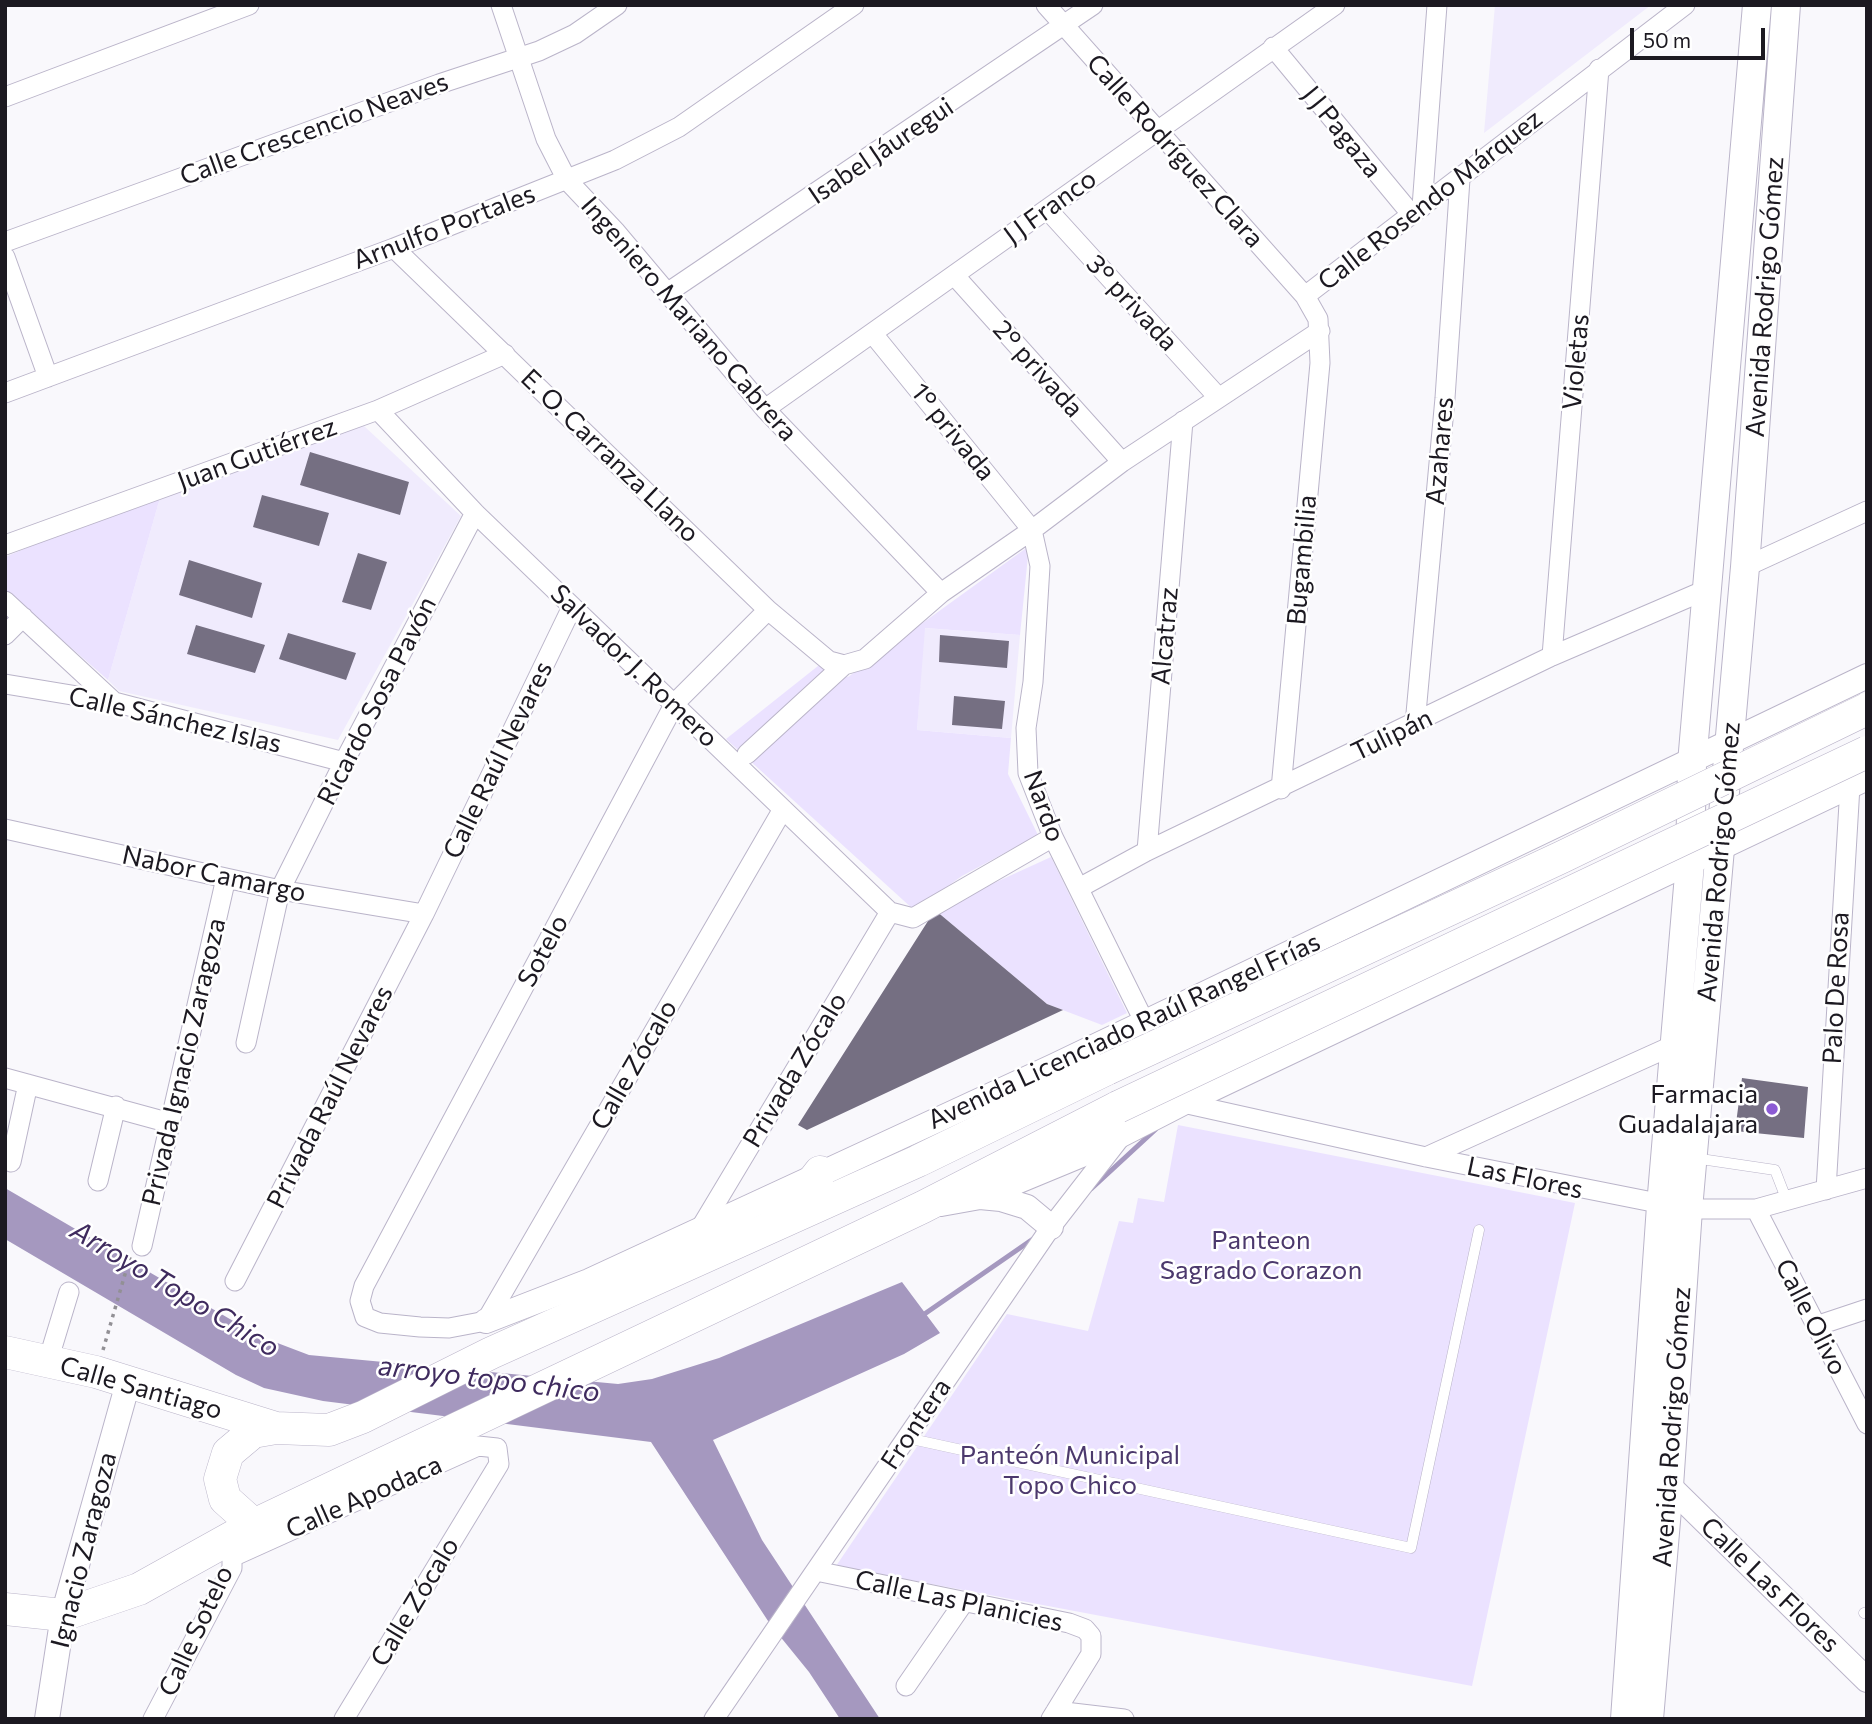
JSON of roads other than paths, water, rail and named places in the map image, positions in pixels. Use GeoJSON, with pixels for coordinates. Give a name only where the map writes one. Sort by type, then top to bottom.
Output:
{"type":"FeatureCollection","features":[{"type":"Feature","properties":{"kind":"main road","name":"Avenida Rodrigo Gómez"},"geometry":{"type":"LineString","coordinates":[[1625,1719],[1643,1635],[1669,1486],[1674,1045],[1690,863],[1692,763],[1757,5]]}},
{"type":"Feature","properties":{"kind":"main road","name":"Avenida Rodrigo Gómez"},"geometry":{"type":"LineString","coordinates":[[1649,1719],[1643,1635],[1643,1461],[1674,1208],[1692,1157],[1745,567],[1786,5]]}},
{"type":"Feature","properties":{"kind":"main road"},"geometry":{"type":"LineString","coordinates":[[254,1525],[225,1500],[221,1489],[222,1470],[228,1453],[253,1432],[276,1428],[328,1430],[363,1417],[491,1353],[918,1161],[1107,1069],[1562,857],[1867,709]]}},
{"type":"Feature","properties":{"kind":"main road","name":"Calle Apodaca"},"geometry":{"type":"LineString","coordinates":[[5,1609],[63,1615],[139,1590],[227,1551],[254,1525],[923,1207],[1121,1120],[1867,752]]}},
{"type":"Feature","properties":{"kind":"main road"},"geometry":{"type":"LineString","coordinates":[[737,1243],[762,1219],[806,1190],[820,1172]]}},
{"type":"Feature","properties":{"kind":"main road","name":"Calle Santiago"},"geometry":{"type":"LineString","coordinates":[[5,1352],[96,1372],[276,1428]]}},
{"type":"Feature","properties":{"kind":"street"},"geometry":{"type":"LineString","coordinates":[[5,97],[249,5]]}},
{"type":"Feature","properties":{"kind":"street","name":"Ingeniero Mariano Cabrera"},"geometry":{"type":"LineString","coordinates":[[501,5],[546,139],[567,180],[765,409],[941,593]]}},
{"type":"Feature","properties":{"kind":"street","name":"Calle Crescencio Neaves"},"geometry":{"type":"LineString","coordinates":[[5,242],[439,83],[556,45],[617,5]]}},
{"type":"Feature","properties":{"kind":"street","name":"Arnulfo Portales"},"geometry":{"type":"LineString","coordinates":[[5,393],[394,248],[615,160],[679,127],[854,5]]}},
{"type":"Feature","properties":{"kind":"street","name":"Calle Rodríguez Clara"},"geometry":{"type":"LineString","coordinates":[[1046,5],[1155,131],[1305,296]]}},
{"type":"Feature","properties":{"kind":"street","name":"Isabel Jáuregui"},"geometry":{"type":"LineString","coordinates":[[667,293],[1093,5]]}},
{"type":"Feature","properties":{"kind":"street","name":"J J Franco"},"geometry":{"type":"LineString","coordinates":[[765,409],[1335,5]]}},
{"type":"Feature","properties":{"kind":"street"},"geometry":{"type":"LineString","coordinates":[[1417,211],[1437,5]]}},
{"type":"Feature","properties":{"kind":"street","name":"Calle Rosendo Márquez"},"geometry":{"type":"LineString","coordinates":[[747,754],[837,663],[864,659],[941,593],[1032,530],[1122,462],[1320,331],[1315,311],[1305,296],[1685,5]]}},
{"type":"Feature","properties":{"kind":"street","name":"J J Pagaza"},"geometry":{"type":"LineString","coordinates":[[1273,47],[1417,211]]}},
{"type":"Feature","properties":{"kind":"street","name":"Violetas"},"geometry":{"type":"LineString","coordinates":[[1552,656],[1599,69]]}},
{"type":"Feature","properties":{"kind":"street","name":"Azahares"},"geometry":{"type":"LineString","coordinates":[[1415,724],[1445,398],[1460,178]]}},
{"type":"Feature","properties":{"kind":"street","name":"3° privada"},"geometry":{"type":"LineString","coordinates":[[1047,209],[1218,397]]}},
{"type":"Feature","properties":{"kind":"street","name":"E. O. Carranza Llano"},"geometry":{"type":"LineString","coordinates":[[394,248],[768,610],[837,663]]}},
{"type":"Feature","properties":{"kind":"street"},"geometry":{"type":"LineString","coordinates":[[5,257],[48,377]]}},
{"type":"Feature","properties":{"kind":"street","name":"2° privada"},"geometry":{"type":"LineString","coordinates":[[954,275],[1122,462]]}},
{"type":"Feature","properties":{"kind":"street","name":"Bugambilia"},"geometry":{"type":"LineString","coordinates":[[1281,789],[1320,363],[1320,331]]}},
{"type":"Feature","properties":{"kind":"street","name":"1° privada"},"geometry":{"type":"LineString","coordinates":[[873,334],[1032,530]]}},
{"type":"Feature","properties":{"kind":"street","name":"Juan Gutiérrez"},"geometry":{"type":"LineString","coordinates":[[5,545],[378,410],[505,354]]}},
{"type":"Feature","properties":{"kind":"street","name":"Salvador J. Romero"},"geometry":{"type":"LineString","coordinates":[[378,410],[475,513],[893,914]]}},
{"type":"Feature","properties":{"kind":"street","name":"Alcatraz"},"geometry":{"type":"LineString","coordinates":[[1147,851],[1183,421]]}},
{"type":"Feature","properties":{"kind":"street"},"geometry":{"type":"LineString","coordinates":[[1745,567],[1867,511]]}},
{"type":"Feature","properties":{"kind":"street","name":"Ricardo Sosa Pavón"},"geometry":{"type":"LineString","coordinates":[[246,1043],[281,890],[344,762],[475,513]]}},
{"type":"Feature","properties":{"kind":"street","name":"Nardo"},"geometry":{"type":"LineString","coordinates":[[1032,530],[1039,579],[1026,751],[1028,774],[1053,837],[1145,1023]]}},
{"type":"Feature","properties":{"kind":"street","name":"Tulipán"},"geometry":{"type":"LineString","coordinates":[[1079,888],[1147,851],[1281,789],[1552,656],[1708,589]]}},
{"type":"Feature","properties":{"kind":"street"},"geometry":{"type":"LineString","coordinates":[[5,601],[114,702]]}},
{"type":"Feature","properties":{"kind":"street","name":"Calle Raúl Nevares"},"geometry":{"type":"LineString","coordinates":[[425,914],[572,607]]}},
{"type":"Feature","properties":{"kind":"street","name":"Sotelo"},"geometry":{"type":"LineString","coordinates":[[365,1317],[361,1314],[359,1301],[364,1286],[675,703],[768,610]]}},
{"type":"Feature","properties":{"kind":"street"},"geometry":{"type":"LineString","coordinates":[[5,635],[23,617]]}},
{"type":"Feature","properties":{"kind":"street","name":"Avenida Licenciado Raúl Rangel Frías"},"geometry":{"type":"LineString","coordinates":[[365,1317],[380,1323],[449,1328],[486,1321],[589,1281],[1145,1023],[1867,677]]}},
{"type":"Feature","properties":{"kind":"street","name":"Calle Sánchez Islas"},"geometry":{"type":"LineString","coordinates":[[5,684],[114,702],[344,762]]}},
{"type":"Feature","properties":{"kind":"street"},"geometry":{"type":"LineString","coordinates":[[923,1207],[980,1197],[1084,1154],[1121,1120],[1183,1103],[1858,782],[1825,750],[1822,727],[1826,696]]}},
{"type":"Feature","properties":{"kind":"street","name":"Palo De Rosa"},"geometry":{"type":"LineString","coordinates":[[1826,1190],[1858,782]]}},
{"type":"Feature","properties":{"kind":"street","name":"Calle Zócalo"},"geometry":{"type":"LineString","coordinates":[[486,1321],[782,810]]}},
{"type":"Feature","properties":{"kind":"street"},"geometry":{"type":"LineString","coordinates":[[1558,825],[1579,837],[1595,866],[1596,896],[1588,909]]}},
{"type":"Feature","properties":{"kind":"street","name":"Nabor Camargo"},"geometry":{"type":"LineString","coordinates":[[5,829],[281,890],[425,914]]}},
{"type":"Feature","properties":{"kind":"street"},"geometry":{"type":"LineString","coordinates":[[893,914],[913,918],[932,909],[1053,837]]}},
{"type":"Feature","properties":{"kind":"street","name":"Privada Ignacio Zaragoza"},"geometry":{"type":"LineString","coordinates":[[137,1250],[170,1123],[226,878]]}},
{"type":"Feature","properties":{"kind":"street","name":"Privada Raúl Nevares"},"geometry":{"type":"LineString","coordinates":[[236,1281],[425,914]]}},
{"type":"Feature","properties":{"kind":"street","name":"Privada Zócalo"},"geometry":{"type":"LineString","coordinates":[[700,1229],[893,914]]}},
{"type":"Feature","properties":{"kind":"street"},"geometry":{"type":"LineString","coordinates":[[1426,1157],[1674,1045]]}},
{"type":"Feature","properties":{"kind":"street"},"geometry":{"type":"LineString","coordinates":[[5,1078],[116,1106],[170,1123]]}},
{"type":"Feature","properties":{"kind":"street"},"geometry":{"type":"LineString","coordinates":[[12,1162],[28,1084]]}},
{"type":"Feature","properties":{"kind":"street","name":"Las Flores"},"geometry":{"type":"LineString","coordinates":[[1183,1103],[1674,1208],[1756,1209],[1867,1178]]}},
{"type":"Feature","properties":{"kind":"street"},"geometry":{"type":"LineString","coordinates":[[98,1181],[116,1106]]}},
{"type":"Feature","properties":{"kind":"street","name":"Frontera"},"geometry":{"type":"LineString","coordinates":[[719,1717],[794,1601],[1051,1227],[1121,1120]]}},
{"type":"Feature","properties":{"kind":"street"},"geometry":{"type":"LineString","coordinates":[[980,1197],[1001,1199],[1027,1207],[1051,1227]]}},
{"type":"Feature","properties":{"kind":"street","name":"Calle Olivo"},"geometry":{"type":"LineString","coordinates":[[1756,1209],[1867,1424]]}},
{"type":"Feature","properties":{"kind":"street"},"geometry":{"type":"LineString","coordinates":[[48,1361],[69,1292]]}},
{"type":"Feature","properties":{"kind":"street"},"geometry":{"type":"LineString","coordinates":[[1816,1326],[1867,1309]]}},
{"type":"Feature","properties":{"kind":"street","name":"Ignacio Zaragoza"},"geometry":{"type":"LineString","coordinates":[[47,1719],[63,1615],[128,1383]]}},
{"type":"Feature","properties":{"kind":"street","name":"Calle Apodaca"},"geometry":{"type":"LineString","coordinates":[[227,1551],[478,1446],[496,1448]]}},
{"type":"Feature","properties":{"kind":"street","name":"Calle Zócalo"},"geometry":{"type":"LineString","coordinates":[[344,1719],[499,1464],[496,1448]]}},
{"type":"Feature","properties":{"kind":"street","name":"Calle Las Flores"},"geometry":{"type":"LineString","coordinates":[[1643,1461],[1867,1680]]}},
{"type":"Feature","properties":{"kind":"street","name":"Calle Sotelo"},"geometry":{"type":"LineString","coordinates":[[153,1719],[232,1568],[227,1551]]}},
{"type":"Feature","properties":{"kind":"street","name":"Calle Las Planicies"},"geometry":{"type":"LineString","coordinates":[[816,1571],[1078,1626],[1091,1636],[1087,1664],[1054,1715]]}},
{"type":"Feature","properties":{"kind":"street"},"geometry":{"type":"LineString","coordinates":[[906,1686],[964,1602]]}},
{"type":"Feature","properties":{"kind":"street"},"geometry":{"type":"LineString","coordinates":[[1054,1715],[1124,1719]]}},
{"type":"Feature","properties":{"kind":"lane"},"geometry":{"type":"LineString","coordinates":[[1692,1157],[1775,1170],[1787,1200]]}},
{"type":"Feature","properties":{"kind":"lane"},"geometry":{"type":"LineString","coordinates":[[907,1438],[1411,1548],[1479,1230]]}},
{"type":"Feature","properties":{"kind":"water"},"geometry":{"type":"Polygon","coordinates":[[[5,1188],[259,1336],[309,1355],[618,1384],[652,1379],[719,1358],[902,1282],[940,1333],[904,1354],[713,1440],[762,1540],[880,1719],[840,1719],[809,1672],[770,1624],[651,1442],[323,1401],[264,1388],[236,1375],[5,1239],[5,1188]]]}},
{"type":"Feature","properties":{"kind":"waterway"},"geometry":{"type":"LineString","coordinates":[[1091,1189],[1156,1129]]}},
{"type":"Feature","properties":{"kind":"waterway"},"geometry":{"type":"LineString","coordinates":[[923,1315],[1033,1239]]}},
{"type":"Feature","properties":{"kind":"place","name":"Farmacia Guadalajara"},"geometry":{"type":"Point","coordinates":[1772,1109]}},
{"type":"Feature","properties":{"kind":"park label","name":"Panteon Sagrado Corazon"},"geometry":{"type":"Point","coordinates":[1261,1255]}},
{"type":"Feature","properties":{"kind":"park label","name":"Panteón Municipal Topo Chico"},"geometry":{"type":"Point","coordinates":[1070,1470]}},
{"type":"Feature","properties":{"kind":"water label","name":"Arroyo Topo Chico"},"geometry":{"type":"Point","coordinates":[175,1289]}},
{"type":"Feature","properties":{"kind":"water label","name":"arroyo topo chico"},"geometry":{"type":"Point","coordinates":[489,1379]}}]}
